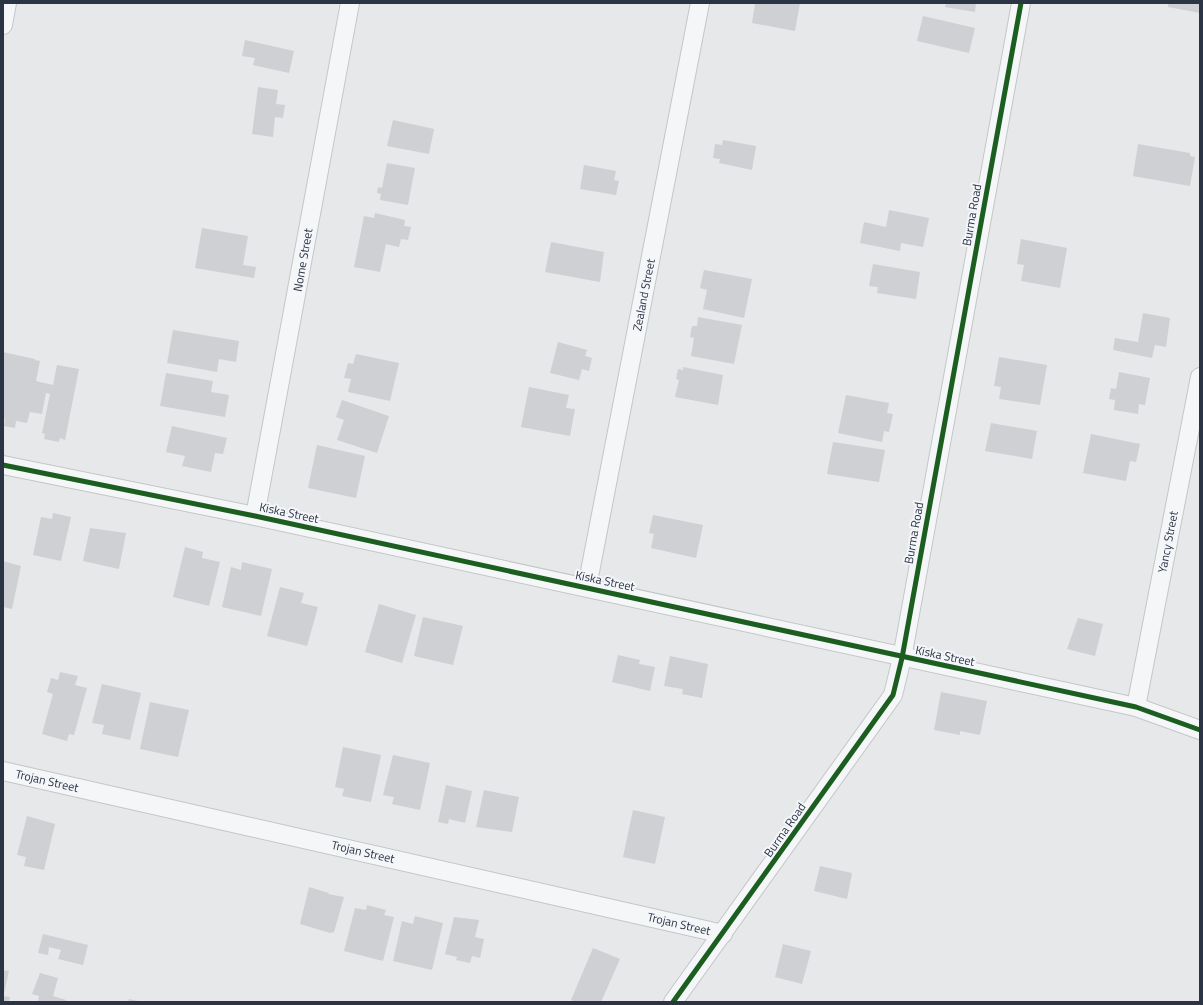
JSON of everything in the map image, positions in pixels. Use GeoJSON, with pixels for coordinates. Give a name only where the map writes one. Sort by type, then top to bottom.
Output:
{"type":"FeatureCollection","features":[{"type":"Feature","properties":{"kind":"street"},"geometry":{"type":"LineString","coordinates":[[3,24],[7,3]]}},
{"type":"Feature","properties":{"kind":"street","name":"Nome Street"},"geometry":{"type":"LineString","coordinates":[[255,516],[350,3]]}},
{"type":"Feature","properties":{"kind":"street","name":"Zealand Street"},"geometry":{"type":"LineString","coordinates":[[587,587],[700,3]]}},
{"type":"Feature","properties":{"kind":"street","name":"Burma Road"},"geometry":{"type":"LineString","coordinates":[[673,1002],[893,695],[902,658],[1021,3]]}},
{"type":"Feature","properties":{"kind":"street","name":"Yancy Street"},"geometry":{"type":"LineString","coordinates":[[1136,707],[1200,377]]}},
{"type":"Feature","properties":{"kind":"street","name":"Kiska Street"},"geometry":{"type":"LineString","coordinates":[[3,465],[255,516],[587,587],[902,658],[1136,707],[1200,730]]}},
{"type":"Feature","properties":{"kind":"street","name":"Trojan Street"},"geometry":{"type":"LineString","coordinates":[[3,771],[723,934]]}},
{"type":"Feature","properties":{"kind":"building"},"geometry":{"type":"Polygon","coordinates":[[[751,3],[800,3],[795,31],[752,23],[755,4],[751,3]]]}},
{"type":"Feature","properties":{"kind":"building"},"geometry":{"type":"Polygon","coordinates":[[[946,3],[976,3],[975,12],[945,7],[946,3]]]}},
{"type":"Feature","properties":{"kind":"building"},"geometry":{"type":"Polygon","coordinates":[[[1168,3],[1200,3],[1200,13],[1168,7],[1168,3]]]}},
{"type":"Feature","properties":{"kind":"building"},"geometry":{"type":"Polygon","coordinates":[[[923,16],[975,28],[969,53],[917,41],[923,16]]]}},
{"type":"Feature","properties":{"kind":"building"},"geometry":{"type":"Polygon","coordinates":[[[245,40],[294,51],[289,73],[253,65],[255,58],[242,56],[245,40]]]}},
{"type":"Feature","properties":{"kind":"building"},"geometry":{"type":"Polygon","coordinates":[[[258,87],[278,90],[276,104],[285,105],[283,118],[275,117],[273,137],[252,134],[258,87]]]}},
{"type":"Feature","properties":{"kind":"building"},"geometry":{"type":"Polygon","coordinates":[[[393,120],[434,129],[429,154],[387,146],[393,120]]]}},
{"type":"Feature","properties":{"kind":"building"},"geometry":{"type":"Polygon","coordinates":[[[723,140],[756,146],[752,170],[719,163],[720,159],[713,158],[715,144],[722,145],[723,140]]]}},
{"type":"Feature","properties":{"kind":"building"},"geometry":{"type":"Polygon","coordinates":[[[1138,144],[1190,153],[1190,156],[1195,157],[1190,186],[1133,176],[1138,144]]]}},
{"type":"Feature","properties":{"kind":"building"},"geometry":{"type":"Polygon","coordinates":[[[387,163],[415,168],[408,205],[380,200],[381,194],[377,193],[378,187],[382,188],[387,163]]]}},
{"type":"Feature","properties":{"kind":"building"},"geometry":{"type":"Polygon","coordinates":[[[584,165],[616,171],[614,180],[619,181],[616,195],[580,189],[584,165]]]}},
{"type":"Feature","properties":{"kind":"building"},"geometry":{"type":"Polygon","coordinates":[[[889,210],[929,218],[923,247],[901,243],[900,251],[860,243],[864,222],[886,227],[889,210]]]}},
{"type":"Feature","properties":{"kind":"building"},"geometry":{"type":"Polygon","coordinates":[[[375,213],[405,220],[404,226],[411,227],[408,240],[401,239],[399,247],[386,244],[380,272],[354,267],[364,216],[374,218],[375,213]]]}},
{"type":"Feature","properties":{"kind":"building"},"geometry":{"type":"Polygon","coordinates":[[[202,228],[248,236],[243,265],[256,267],[254,278],[195,268],[202,228]]]}},
{"type":"Feature","properties":{"kind":"building"},"geometry":{"type":"Polygon","coordinates":[[[1021,239],[1067,248],[1060,288],[1021,281],[1024,265],[1017,264],[1021,239]]]}},
{"type":"Feature","properties":{"kind":"building"},"geometry":{"type":"Polygon","coordinates":[[[551,242],[604,252],[600,282],[545,272],[551,242]]]}},
{"type":"Feature","properties":{"kind":"building"},"geometry":{"type":"Polygon","coordinates":[[[873,264],[920,272],[916,299],[877,293],[878,287],[869,286],[873,264]]]}},
{"type":"Feature","properties":{"kind":"building"},"geometry":{"type":"Polygon","coordinates":[[[704,270],[752,279],[744,318],[703,309],[707,290],[700,288],[704,270]]]}},
{"type":"Feature","properties":{"kind":"building"},"geometry":{"type":"Polygon","coordinates":[[[1143,313],[1170,318],[1166,347],[1155,345],[1152,358],[1113,350],[1115,338],[1138,342],[1143,313]]]}},
{"type":"Feature","properties":{"kind":"building"},"geometry":{"type":"Polygon","coordinates":[[[698,317],[742,325],[734,364],[691,356],[694,338],[690,337],[692,326],[697,326],[698,317]]]}},
{"type":"Feature","properties":{"kind":"building"},"geometry":{"type":"Polygon","coordinates":[[[173,330],[239,341],[236,362],[219,359],[217,372],[167,363],[173,330]]]}},
{"type":"Feature","properties":{"kind":"building"},"geometry":{"type":"Polygon","coordinates":[[[558,342],[587,350],[585,356],[592,358],[589,371],[582,369],[579,380],[550,373],[558,342]]]}},
{"type":"Feature","properties":{"kind":"building"},"geometry":{"type":"Polygon","coordinates":[[[3,352],[40,361],[36,381],[53,385],[57,365],[79,369],[65,440],[60,438],[59,442],[44,439],[45,434],[42,433],[50,394],[46,393],[42,414],[30,412],[27,423],[16,421],[15,428],[4,426],[3,352]]]}},
{"type":"Feature","properties":{"kind":"building"},"geometry":{"type":"Polygon","coordinates":[[[356,354],[399,363],[390,401],[348,392],[351,379],[344,378],[348,363],[353,364],[356,354]]]}},
{"type":"Feature","properties":{"kind":"building"},"geometry":{"type":"Polygon","coordinates":[[[999,357],[1047,365],[1040,405],[999,399],[1001,387],[994,386],[999,357]]]}},
{"type":"Feature","properties":{"kind":"building"},"geometry":{"type":"Polygon","coordinates":[[[683,367],[723,375],[718,405],[675,397],[679,380],[676,379],[678,369],[683,370],[683,367]]]}},
{"type":"Feature","properties":{"kind":"building"},"geometry":{"type":"Polygon","coordinates":[[[1119,372],[1150,378],[1145,405],[1139,404],[1138,414],[1114,410],[1115,400],[1109,399],[1111,388],[1116,389],[1119,372]]]}},
{"type":"Feature","properties":{"kind":"building"},"geometry":{"type":"Polygon","coordinates":[[[166,373],[213,381],[211,392],[229,395],[225,417],[160,406],[166,373]]]}},
{"type":"Feature","properties":{"kind":"building"},"geometry":{"type":"Polygon","coordinates":[[[529,387],[569,395],[566,408],[575,409],[570,436],[521,427],[529,387]]]}},
{"type":"Feature","properties":{"kind":"building"},"geometry":{"type":"Polygon","coordinates":[[[846,395],[889,403],[887,413],[893,414],[889,432],[884,431],[882,442],[838,433],[846,395]]]}},
{"type":"Feature","properties":{"kind":"building"},"geometry":{"type":"Polygon","coordinates":[[[342,400],[389,416],[377,453],[337,440],[344,420],[336,417],[342,400]]]}},
{"type":"Feature","properties":{"kind":"building"},"geometry":{"type":"Polygon","coordinates":[[[991,423],[1037,431],[1032,459],[985,451],[991,423]]]}},
{"type":"Feature","properties":{"kind":"building"},"geometry":{"type":"Polygon","coordinates":[[[172,426],[227,438],[223,454],[215,453],[211,472],[182,466],[185,456],[166,452],[172,426]]]}},
{"type":"Feature","properties":{"kind":"building"},"geometry":{"type":"Polygon","coordinates":[[[1091,434],[1140,444],[1136,462],[1130,461],[1126,481],[1083,473],[1091,434]]]}},
{"type":"Feature","properties":{"kind":"building"},"geometry":{"type":"Polygon","coordinates":[[[833,442],[885,450],[879,482],[827,474],[833,442]]]}},
{"type":"Feature","properties":{"kind":"building"},"geometry":{"type":"Polygon","coordinates":[[[317,445],[365,456],[356,498],[308,488],[317,445]]]}},
{"type":"Feature","properties":{"kind":"building"},"geometry":{"type":"Polygon","coordinates":[[[53,513],[71,517],[61,561],[33,555],[41,517],[52,519],[53,513]]]}},
{"type":"Feature","properties":{"kind":"building"},"geometry":{"type":"Polygon","coordinates":[[[653,515],[703,525],[696,558],[651,548],[654,534],[649,533],[653,515]]]}},
{"type":"Feature","properties":{"kind":"building"},"geometry":{"type":"Polygon","coordinates":[[[90,528],[126,533],[119,569],[83,561],[90,528]]]}},
{"type":"Feature","properties":{"kind":"building"},"geometry":{"type":"Polygon","coordinates":[[[185,547],[203,552],[202,558],[220,562],[209,606],[173,597],[185,547]]]}},
{"type":"Feature","properties":{"kind":"building"},"geometry":{"type":"Polygon","coordinates":[[[3,561],[21,566],[12,609],[3,607],[3,561]]]}},
{"type":"Feature","properties":{"kind":"building"},"geometry":{"type":"Polygon","coordinates":[[[242,562],[272,569],[261,616],[222,607],[231,567],[241,570],[242,562]]]}},
{"type":"Feature","properties":{"kind":"building"},"geometry":{"type":"Polygon","coordinates":[[[280,587],[304,593],[301,603],[318,607],[307,646],[267,636],[280,587]]]}},
{"type":"Feature","properties":{"kind":"building"},"geometry":{"type":"Polygon","coordinates":[[[379,604],[416,615],[402,663],[365,652],[379,604]]]}},
{"type":"Feature","properties":{"kind":"building"},"geometry":{"type":"Polygon","coordinates":[[[423,617],[463,626],[453,665],[414,656],[423,617]]]}},
{"type":"Feature","properties":{"kind":"building"},"geometry":{"type":"Polygon","coordinates":[[[1078,618],[1103,624],[1095,656],[1067,649],[1078,618]]]}},
{"type":"Feature","properties":{"kind":"building"},"geometry":{"type":"Polygon","coordinates":[[[618,655],[640,660],[639,664],[655,667],[650,691],[612,682],[618,655]]]}},
{"type":"Feature","properties":{"kind":"building"},"geometry":{"type":"Polygon","coordinates":[[[670,656],[708,664],[702,698],[682,694],[683,689],[664,686],[670,656]]]}},
{"type":"Feature","properties":{"kind":"building"},"geometry":{"type":"Polygon","coordinates":[[[60,672],[78,676],[75,685],[87,688],[74,735],[69,734],[67,741],[42,734],[53,694],[47,692],[51,678],[58,680],[60,672]]]}},
{"type":"Feature","properties":{"kind":"building"},"geometry":{"type":"Polygon","coordinates":[[[102,684],[141,693],[130,740],[102,734],[104,725],[92,723],[102,684]]]}},
{"type":"Feature","properties":{"kind":"building"},"geometry":{"type":"Polygon","coordinates":[[[941,692],[987,701],[980,735],[960,731],[960,735],[934,730],[941,692]]]}},
{"type":"Feature","properties":{"kind":"building"},"geometry":{"type":"Polygon","coordinates":[[[150,702],[189,710],[178,757],[140,749],[150,702]]]}},
{"type":"Feature","properties":{"kind":"building"},"geometry":{"type":"Polygon","coordinates":[[[343,747],[381,755],[371,802],[342,796],[344,789],[335,787],[343,747]]]}},
{"type":"Feature","properties":{"kind":"building"},"geometry":{"type":"Polygon","coordinates":[[[393,755],[430,763],[420,810],[392,804],[394,797],[383,795],[393,755]]]}},
{"type":"Feature","properties":{"kind":"building"},"geometry":{"type":"Polygon","coordinates":[[[446,785],[472,791],[465,823],[449,819],[448,824],[438,822],[446,785]]]}},
{"type":"Feature","properties":{"kind":"building"},"geometry":{"type":"Polygon","coordinates":[[[484,790],[519,797],[512,832],[476,827],[484,790]]]}},
{"type":"Feature","properties":{"kind":"building"},"geometry":{"type":"Polygon","coordinates":[[[633,810],[665,817],[655,864],[623,857],[633,810]]]}},
{"type":"Feature","properties":{"kind":"building"},"geometry":{"type":"Polygon","coordinates":[[[27,816],[55,824],[44,870],[24,866],[26,857],[17,855],[27,816]]]}},
{"type":"Feature","properties":{"kind":"building"},"geometry":{"type":"Polygon","coordinates":[[[820,866],[852,873],[847,899],[814,891],[820,866]]]}},
{"type":"Feature","properties":{"kind":"building"},"geometry":{"type":"Polygon","coordinates":[[[309,887],[329,893],[328,894],[344,897],[334,932],[330,933],[300,924],[309,887]]]}},
{"type":"Feature","properties":{"kind":"building"},"geometry":{"type":"Polygon","coordinates":[[[367,905],[386,910],[384,915],[394,917],[383,961],[344,951],[355,908],[366,910],[367,905]]]}},
{"type":"Feature","properties":{"kind":"building"},"geometry":{"type":"Polygon","coordinates":[[[415,916],[443,923],[432,970],[393,961],[402,921],[413,924],[415,916]]]}},
{"type":"Feature","properties":{"kind":"building"},"geometry":{"type":"Polygon","coordinates":[[[454,917],[479,920],[475,937],[484,939],[480,958],[472,956],[470,963],[456,960],[457,957],[445,954],[454,917]]]}},
{"type":"Feature","properties":{"kind":"building"},"geometry":{"type":"Polygon","coordinates":[[[43,934],[88,945],[83,965],[58,959],[61,950],[49,947],[48,955],[38,953],[43,934]]]}},
{"type":"Feature","properties":{"kind":"building"},"geometry":{"type":"Polygon","coordinates":[[[783,944],[811,951],[802,984],[775,977],[783,944]]]}},
{"type":"Feature","properties":{"kind":"building"},"geometry":{"type":"Polygon","coordinates":[[[593,948],[620,959],[601,1002],[575,1002],[571,1000],[593,948]]]}},
{"type":"Feature","properties":{"kind":"building"},"geometry":{"type":"Polygon","coordinates":[[[3,970],[9,971],[4,993],[3,993],[3,970]]]}},
{"type":"Feature","properties":{"kind":"building"},"geometry":{"type":"Polygon","coordinates":[[[40,973],[58,978],[53,996],[66,1000],[66,1002],[38,1002],[39,996],[32,994],[40,973]]]}},
{"type":"Feature","properties":{"kind":"building"},"geometry":{"type":"Polygon","coordinates":[[[3,996],[10,997],[9,1002],[3,1002],[3,996]]]}},
{"type":"Feature","properties":{"kind":"building"},"geometry":{"type":"Polygon","coordinates":[[[129,999],[138,1001],[138,1002],[128,1002],[129,999]]]}},
{"type":"Feature","properties":{"kind":"cycle path"},"geometry":{"type":"LineString","coordinates":[[673,1002],[893,695],[902,658],[1021,3]]}},
{"type":"Feature","properties":{"kind":"cycle path"},"geometry":{"type":"LineString","coordinates":[[3,465],[255,516],[1136,707],[1200,730]]}}]}
